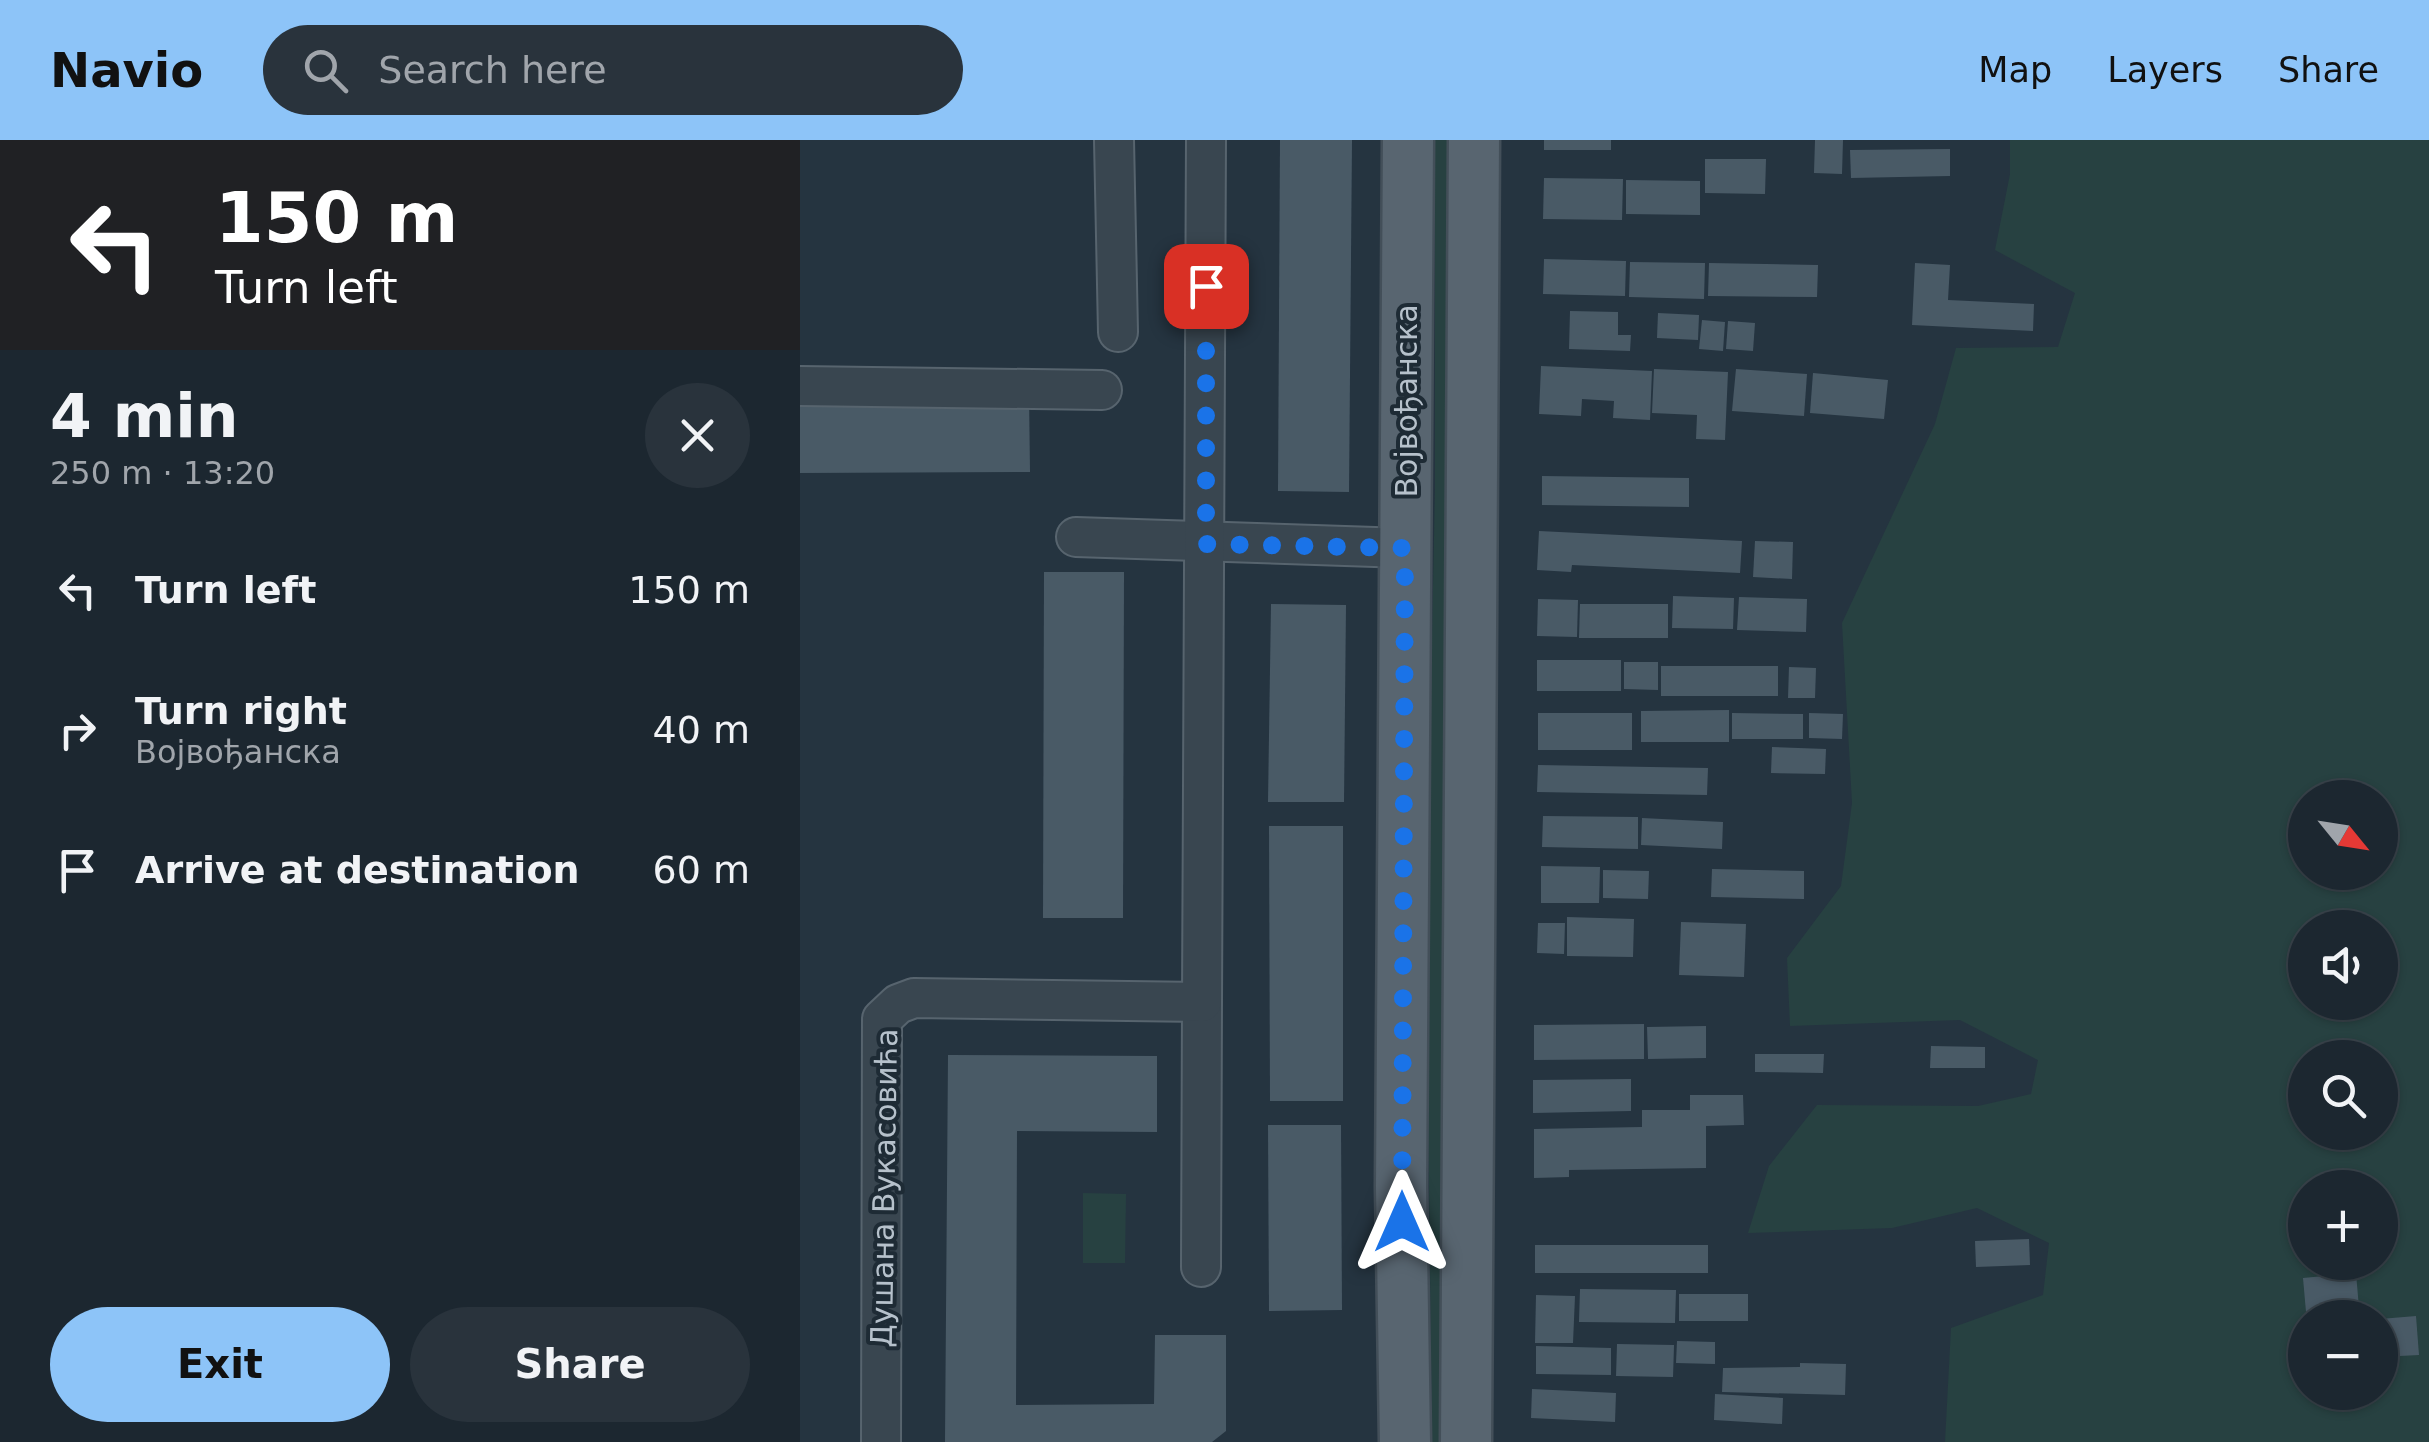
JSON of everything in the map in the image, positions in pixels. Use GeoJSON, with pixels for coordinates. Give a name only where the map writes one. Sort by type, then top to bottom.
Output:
{"type":"FeatureCollection","features":[{"type":"Feature","properties":{"kind":"main road","name":"Војвођанска"},"geometry":{"type":"LineString","coordinates":[[1404,1442],[1408,140]]}},
{"type":"Feature","properties":{"kind":"main road"},"geometry":{"type":"LineString","coordinates":[[1466,1442],[1474,140]]}},
{"type":"Feature","properties":{"kind":"lane"},"geometry":{"type":"LineString","coordinates":[[1114,140],[1118,332]]}},
{"type":"Feature","properties":{"kind":"lane"},"geometry":{"type":"LineString","coordinates":[[1201,1267],[1206,140]]}},
{"type":"Feature","properties":{"kind":"lane"},"geometry":{"type":"LineString","coordinates":[[800,386],[1102,390]]}},
{"type":"Feature","properties":{"kind":"lane"},"geometry":{"type":"LineString","coordinates":[[1076,536],[1206,544],[1405,548]]}},
{"type":"Feature","properties":{"kind":"lane","name":"Душана Вукасовића"},"geometry":{"type":"LineString","coordinates":[[881,1442],[882,1018],[898,1004],[914,998],[1202,1002]]}},
{"type":"Feature","properties":{"kind":"green space"},"geometry":{"type":"Polygon","coordinates":[[[1435,140],[1451,140],[1441,1442],[1432,1442],[1426,930],[1435,489],[1435,140]]]}},
{"type":"Feature","properties":{"kind":"green space"},"geometry":{"type":"Polygon","coordinates":[[[2010,140],[2429,140],[2429,1442],[1945,1442],[1951,1328],[2043,1295],[2049,1243],[1977,1208],[1892,1228],[1748,1233],[1769,1166],[1817,1105],[1978,1106],[2031,1094],[2038,1060],[1960,1020],[1790,1026],[1787,958],[1841,886],[1852,803],[1842,623],[1935,424],[1956,348],[2058,347],[2075,293],[1995,250],[2010,174],[2010,140]]]}},
{"type":"Feature","properties":{"kind":"green space"},"geometry":{"type":"Polygon","coordinates":[[[1083,1193],[1126,1194],[1125,1263],[1083,1263],[1083,1193]]]}},
{"type":"Feature","properties":{"kind":"building"},"geometry":{"type":"Polygon","coordinates":[[[1280,140],[1352,140],[1349,492],[1278,491],[1280,140]]]}},
{"type":"Feature","properties":{"kind":"building"},"geometry":{"type":"Polygon","coordinates":[[[1544,140],[1611,140],[1611,150],[1544,150],[1544,140]]]}},
{"type":"Feature","properties":{"kind":"building"},"geometry":{"type":"Polygon","coordinates":[[[1815,140],[1843,140],[1842,174],[1814,173],[1815,140]]]}},
{"type":"Feature","properties":{"kind":"building"},"geometry":{"type":"Polygon","coordinates":[[[1950,149],[1950,176],[1851,178],[1850,150],[1950,149]]]}},
{"type":"Feature","properties":{"kind":"building"},"geometry":{"type":"Polygon","coordinates":[[[1705,159],[1766,159],[1765,194],[1705,193],[1705,159]]]}},
{"type":"Feature","properties":{"kind":"building"},"geometry":{"type":"Polygon","coordinates":[[[1544,178],[1623,179],[1622,220],[1543,219],[1544,178]]]}},
{"type":"Feature","properties":{"kind":"building"},"geometry":{"type":"Polygon","coordinates":[[[1626,180],[1700,181],[1700,215],[1626,214],[1626,180]]]}},
{"type":"Feature","properties":{"kind":"building"},"geometry":{"type":"Polygon","coordinates":[[[1544,259],[1626,261],[1625,296],[1543,294],[1544,259]]]}},
{"type":"Feature","properties":{"kind":"building"},"geometry":{"type":"Polygon","coordinates":[[[1630,262],[1705,263],[1704,299],[1629,297],[1630,262]]]}},
{"type":"Feature","properties":{"kind":"building"},"geometry":{"type":"Polygon","coordinates":[[[1709,263],[1818,265],[1817,297],[1708,296],[1709,263]]]}},
{"type":"Feature","properties":{"kind":"building"},"geometry":{"type":"Polygon","coordinates":[[[1915,263],[1950,265],[1948,300],[2034,304],[2033,331],[1912,325],[1915,263]]]}},
{"type":"Feature","properties":{"kind":"building"},"geometry":{"type":"Polygon","coordinates":[[[1570,311],[1618,312],[1618,335],[1631,335],[1630,351],[1569,349],[1570,311]]]}},
{"type":"Feature","properties":{"kind":"building"},"geometry":{"type":"Polygon","coordinates":[[[1658,313],[1699,315],[1698,340],[1657,338],[1658,313]]]}},
{"type":"Feature","properties":{"kind":"building"},"geometry":{"type":"Polygon","coordinates":[[[1702,320],[1725,322],[1723,351],[1699,349],[1702,320]]]}},
{"type":"Feature","properties":{"kind":"building"},"geometry":{"type":"Polygon","coordinates":[[[1728,321],[1755,323],[1753,351],[1726,349],[1728,321]]]}},
{"type":"Feature","properties":{"kind":"building"},"geometry":{"type":"Polygon","coordinates":[[[1541,366],[1652,371],[1650,420],[1613,418],[1614,401],[1582,399],[1581,416],[1539,414],[1541,366]]]}},
{"type":"Feature","properties":{"kind":"building"},"geometry":{"type":"Polygon","coordinates":[[[1654,369],[1728,372],[1725,440],[1696,439],[1697,415],[1652,413],[1654,369]]]}},
{"type":"Feature","properties":{"kind":"building"},"geometry":{"type":"Polygon","coordinates":[[[1736,369],[1807,374],[1804,416],[1732,411],[1736,369]]]}},
{"type":"Feature","properties":{"kind":"building"},"geometry":{"type":"Polygon","coordinates":[[[1813,373],[1888,380],[1884,419],[1810,413],[1813,373]]]}},
{"type":"Feature","properties":{"kind":"building"},"geometry":{"type":"Polygon","coordinates":[[[1029,395],[1030,472],[800,473],[800,397],[1029,395]]]}},
{"type":"Feature","properties":{"kind":"building"},"geometry":{"type":"Polygon","coordinates":[[[1542,476],[1689,478],[1689,507],[1542,505],[1542,476]]]}},
{"type":"Feature","properties":{"kind":"building"},"geometry":{"type":"Polygon","coordinates":[[[1539,531],[1742,541],[1740,573],[1572,565],[1571,572],[1537,570],[1539,531]]]}},
{"type":"Feature","properties":{"kind":"building"},"geometry":{"type":"Polygon","coordinates":[[[1755,541],[1793,542],[1792,579],[1753,577],[1755,541]]]}},
{"type":"Feature","properties":{"kind":"building"},"geometry":{"type":"Polygon","coordinates":[[[1044,572],[1124,572],[1123,918],[1043,918],[1044,572]]]}},
{"type":"Feature","properties":{"kind":"building"},"geometry":{"type":"Polygon","coordinates":[[[1673,596],[1734,598],[1733,629],[1672,628],[1673,596]]]}},
{"type":"Feature","properties":{"kind":"building"},"geometry":{"type":"Polygon","coordinates":[[[1739,597],[1807,599],[1806,632],[1737,630],[1739,597]]]}},
{"type":"Feature","properties":{"kind":"building"},"geometry":{"type":"Polygon","coordinates":[[[1538,599],[1578,600],[1577,637],[1537,636],[1538,599]]]}},
{"type":"Feature","properties":{"kind":"building"},"geometry":{"type":"Polygon","coordinates":[[[1271,604],[1346,605],[1344,802],[1268,802],[1271,604]]]}},
{"type":"Feature","properties":{"kind":"building"},"geometry":{"type":"Polygon","coordinates":[[[1580,604],[1668,604],[1668,638],[1579,638],[1580,604]]]}},
{"type":"Feature","properties":{"kind":"building"},"geometry":{"type":"Polygon","coordinates":[[[1537,660],[1621,660],[1621,691],[1537,691],[1537,660]]]}},
{"type":"Feature","properties":{"kind":"building"},"geometry":{"type":"Polygon","coordinates":[[[1624,662],[1658,662],[1658,690],[1624,689],[1624,662]]]}},
{"type":"Feature","properties":{"kind":"building"},"geometry":{"type":"Polygon","coordinates":[[[1661,666],[1778,666],[1778,696],[1661,696],[1661,666]]]}},
{"type":"Feature","properties":{"kind":"building"},"geometry":{"type":"Polygon","coordinates":[[[1789,667],[1816,668],[1815,698],[1788,698],[1789,667]]]}},
{"type":"Feature","properties":{"kind":"building"},"geometry":{"type":"Polygon","coordinates":[[[1729,710],[1729,742],[1641,742],[1641,711],[1729,710]]]}},
{"type":"Feature","properties":{"kind":"building"},"geometry":{"type":"Polygon","coordinates":[[[1538,713],[1632,713],[1632,750],[1538,750],[1538,713]]]}},
{"type":"Feature","properties":{"kind":"building"},"geometry":{"type":"Polygon","coordinates":[[[1732,713],[1803,714],[1803,739],[1732,739],[1732,713]]]}},
{"type":"Feature","properties":{"kind":"building"},"geometry":{"type":"Polygon","coordinates":[[[1809,713],[1843,714],[1842,739],[1809,738],[1809,713]]]}},
{"type":"Feature","properties":{"kind":"building"},"geometry":{"type":"Polygon","coordinates":[[[1772,747],[1826,749],[1825,774],[1771,773],[1772,747]]]}},
{"type":"Feature","properties":{"kind":"building"},"geometry":{"type":"Polygon","coordinates":[[[1538,765],[1708,768],[1707,795],[1537,792],[1538,765]]]}},
{"type":"Feature","properties":{"kind":"building"},"geometry":{"type":"Polygon","coordinates":[[[1543,816],[1638,817],[1638,849],[1542,847],[1543,816]]]}},
{"type":"Feature","properties":{"kind":"building"},"geometry":{"type":"Polygon","coordinates":[[[1642,818],[1723,822],[1722,849],[1641,845],[1642,818]]]}},
{"type":"Feature","properties":{"kind":"building"},"geometry":{"type":"Polygon","coordinates":[[[1269,826],[1343,826],[1343,1101],[1270,1101],[1269,826]]]}},
{"type":"Feature","properties":{"kind":"building"},"geometry":{"type":"Polygon","coordinates":[[[1541,866],[1600,867],[1599,903],[1541,903],[1541,866]]]}},
{"type":"Feature","properties":{"kind":"building"},"geometry":{"type":"Polygon","coordinates":[[[1712,869],[1804,871],[1804,899],[1711,897],[1712,869]]]}},
{"type":"Feature","properties":{"kind":"building"},"geometry":{"type":"Polygon","coordinates":[[[1603,870],[1649,871],[1648,899],[1603,898],[1603,870]]]}},
{"type":"Feature","properties":{"kind":"building"},"geometry":{"type":"Polygon","coordinates":[[[1567,917],[1634,919],[1633,957],[1567,956],[1567,917]]]}},
{"type":"Feature","properties":{"kind":"building"},"geometry":{"type":"Polygon","coordinates":[[[1681,922],[1746,924],[1744,977],[1679,975],[1681,922]]]}},
{"type":"Feature","properties":{"kind":"building"},"geometry":{"type":"Polygon","coordinates":[[[1538,923],[1565,923],[1564,954],[1537,953],[1538,923]]]}},
{"type":"Feature","properties":{"kind":"building"},"geometry":{"type":"Polygon","coordinates":[[[1644,1024],[1644,1059],[1534,1060],[1534,1025],[1644,1024]]]}},
{"type":"Feature","properties":{"kind":"building"},"geometry":{"type":"Polygon","coordinates":[[[1706,1026],[1706,1058],[1648,1059],[1647,1027],[1706,1026]]]}},
{"type":"Feature","properties":{"kind":"building"},"geometry":{"type":"Polygon","coordinates":[[[1931,1046],[1985,1047],[1985,1068],[1930,1068],[1931,1046]]]}},
{"type":"Feature","properties":{"kind":"building"},"geometry":{"type":"Polygon","coordinates":[[[1755,1054],[1824,1054],[1823,1073],[1755,1072],[1755,1054]]]}},
{"type":"Feature","properties":{"kind":"building"},"geometry":{"type":"Polygon","coordinates":[[[948,1055],[1157,1056],[1157,1132],[1017,1131],[1016,1405],[1154,1404],[1155,1335],[1226,1335],[1226,1431],[1212,1442],[945,1442],[948,1055]]]}},
{"type":"Feature","properties":{"kind":"building"},"geometry":{"type":"Polygon","coordinates":[[[1631,1079],[1631,1111],[1533,1113],[1533,1080],[1631,1079]]]}},
{"type":"Feature","properties":{"kind":"building"},"geometry":{"type":"Polygon","coordinates":[[[1690,1095],[1743,1095],[1744,1125],[1706,1126],[1706,1168],[1569,1170],[1569,1177],[1534,1178],[1534,1129],[1642,1127],[1642,1110],[1690,1110],[1690,1095]]]}},
{"type":"Feature","properties":{"kind":"building"},"geometry":{"type":"Polygon","coordinates":[[[1268,1125],[1341,1125],[1342,1310],[1269,1311],[1268,1125]]]}},
{"type":"Feature","properties":{"kind":"building"},"geometry":{"type":"Polygon","coordinates":[[[2029,1239],[2030,1265],[1976,1267],[1975,1241],[2029,1239]]]}},
{"type":"Feature","properties":{"kind":"building"},"geometry":{"type":"Polygon","coordinates":[[[1535,1245],[1708,1245],[1708,1273],[1535,1273],[1535,1245]]]}},
{"type":"Feature","properties":{"kind":"building"},"geometry":{"type":"Polygon","coordinates":[[[2303,1280],[2357,1280],[2358,1300],[2305,1300],[2303,1280]]]}},
{"type":"Feature","properties":{"kind":"building"},"geometry":{"type":"Polygon","coordinates":[[[1580,1289],[1676,1290],[1675,1323],[1579,1322],[1580,1289]]]}},
{"type":"Feature","properties":{"kind":"building"},"geometry":{"type":"Polygon","coordinates":[[[1679,1294],[1748,1294],[1748,1321],[1679,1321],[1679,1294]]]}},
{"type":"Feature","properties":{"kind":"building"},"geometry":{"type":"Polygon","coordinates":[[[1536,1295],[1575,1296],[1573,1343],[1535,1343],[1536,1295]]]}},
{"type":"Feature","properties":{"kind":"building"},"geometry":{"type":"Polygon","coordinates":[[[2416,1316],[2419,1355],[2398,1356],[2398,1318],[2416,1316]]]}},
{"type":"Feature","properties":{"kind":"building"},"geometry":{"type":"Polygon","coordinates":[[[1677,1341],[1715,1342],[1715,1364],[1676,1363],[1677,1341]]]}},
{"type":"Feature","properties":{"kind":"building"},"geometry":{"type":"Polygon","coordinates":[[[1617,1344],[1674,1345],[1673,1377],[1616,1376],[1617,1344]]]}},
{"type":"Feature","properties":{"kind":"building"},"geometry":{"type":"Polygon","coordinates":[[[1536,1346],[1611,1348],[1611,1375],[1536,1374],[1536,1346]]]}},
{"type":"Feature","properties":{"kind":"building"},"geometry":{"type":"Polygon","coordinates":[[[1800,1363],[1846,1364],[1845,1395],[1722,1392],[1723,1368],[1800,1367],[1800,1363]]]}},
{"type":"Feature","properties":{"kind":"building"},"geometry":{"type":"Polygon","coordinates":[[[1532,1389],[1616,1393],[1615,1422],[1531,1418],[1532,1389]]]}},
{"type":"Feature","properties":{"kind":"building"},"geometry":{"type":"Polygon","coordinates":[[[1715,1394],[1783,1398],[1782,1424],[1714,1420],[1715,1394]]]}},
{"type":"Feature","properties":{"kind":"route"},"geometry":{"type":"LineString","coordinates":[[1206,286],[1206,544],[1405,548],[1402,1222]]}}]}
